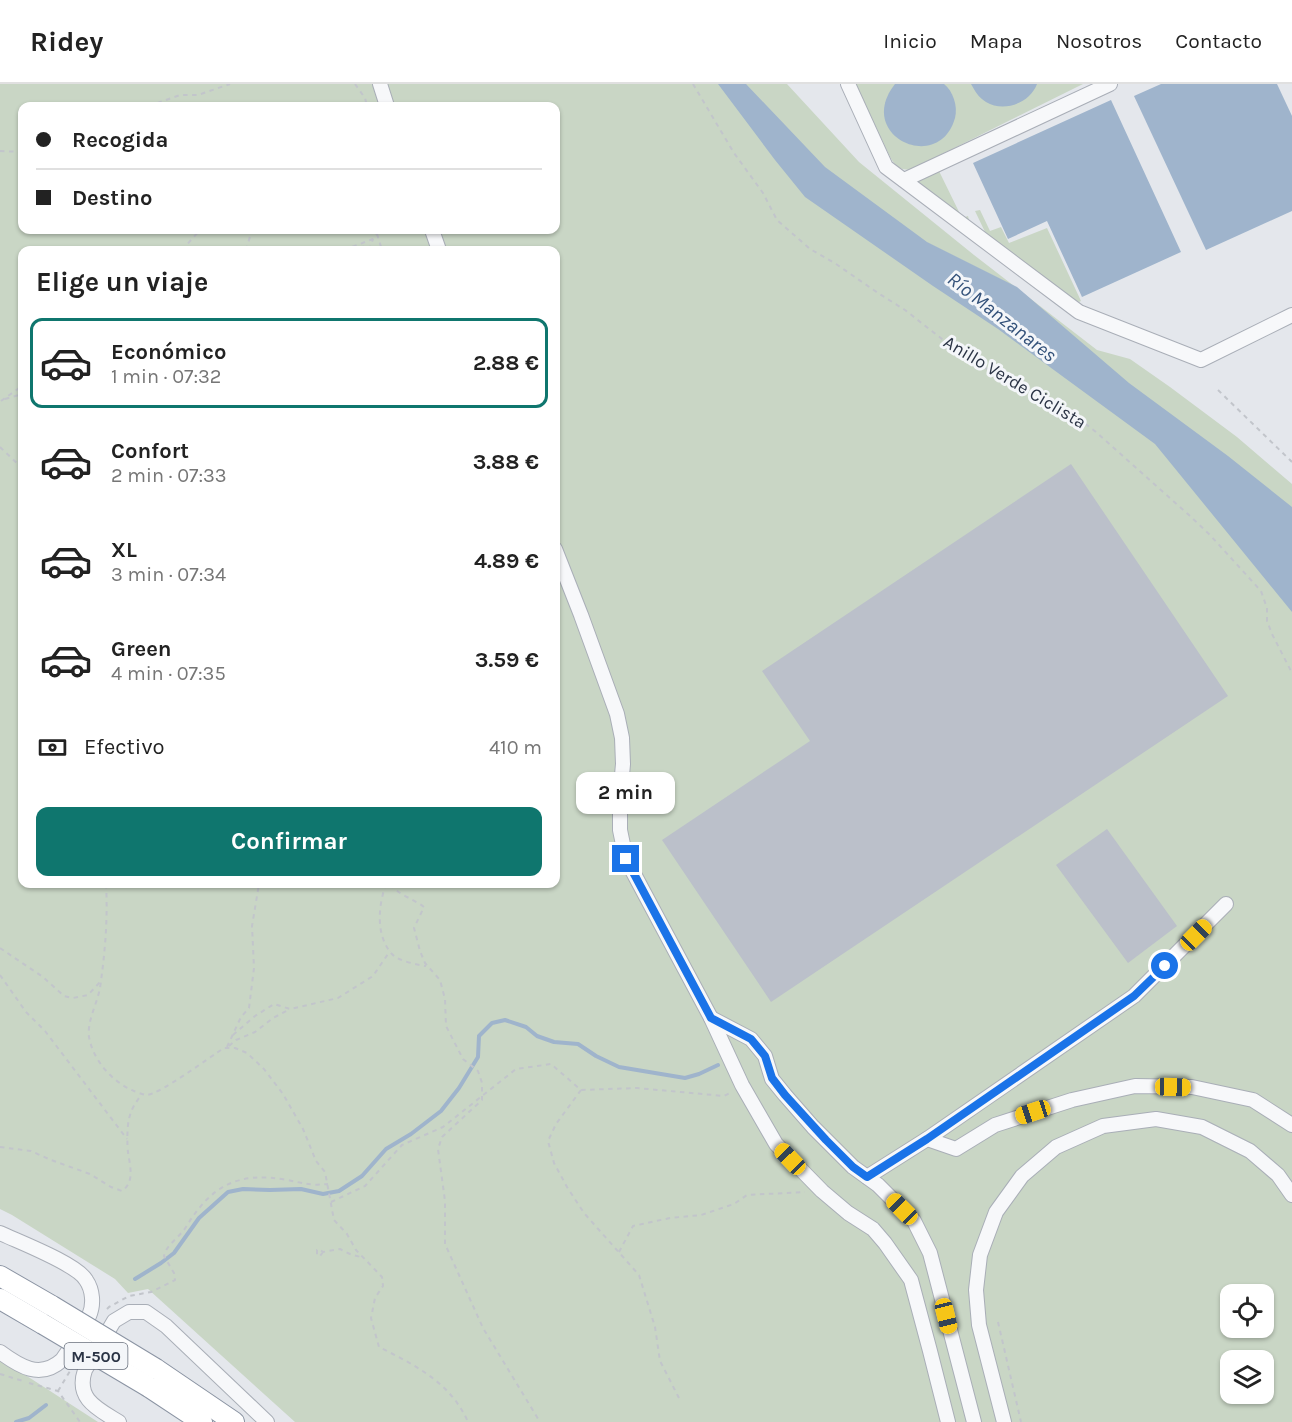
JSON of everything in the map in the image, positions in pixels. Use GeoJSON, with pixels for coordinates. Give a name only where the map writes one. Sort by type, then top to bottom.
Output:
{"type":"FeatureCollection","features":[{"type":"Feature","properties":{"kind":"highway","name":"M-500"},"geometry":{"type":"LineString","coordinates":[[0,1276],[52,1306],[152,1378],[202,1422]]}},
{"type":"Feature","properties":{"kind":"highway","name":"M-500"},"geometry":{"type":"LineString","coordinates":[[0,1299],[43,1324],[234,1422]]}},
{"type":"Feature","properties":{"kind":"lane"},"geometry":{"type":"LineString","coordinates":[[380,84],[386,102]]}},
{"type":"Feature","properties":{"kind":"lane"},"geometry":{"type":"LineString","coordinates":[[848,84],[886,167],[1078,312],[1201,360],[1292,315]]}},
{"type":"Feature","properties":{"kind":"lane"},"geometry":{"type":"LineString","coordinates":[[904,180],[1110,84]]}},
{"type":"Feature","properties":{"kind":"lane"},"geometry":{"type":"LineString","coordinates":[[560,562],[621,730],[623,764],[620,830],[626,859],[711,1018],[742,1086],[776,1144],[822,1191],[848,1213],[873,1229],[911,1280],[948,1422]]}},
{"type":"Feature","properties":{"kind":"lane"},"geometry":{"type":"LineString","coordinates":[[867,1177],[927,1139],[1134,996],[1226,904]]}},
{"type":"Feature","properties":{"kind":"lane"},"geometry":{"type":"LineString","coordinates":[[711,1018],[751,1039],[765,1056],[772,1078],[813,1127],[853,1167],[878,1185],[914,1221],[930,1253],[974,1422]]}},
{"type":"Feature","properties":{"kind":"lane"},"geometry":{"type":"LineString","coordinates":[[927,1139],[956,1149],[995,1125],[1072,1100],[1135,1086],[1192,1087],[1253,1100],[1292,1125]]}},
{"type":"Feature","properties":{"kind":"lane"},"geometry":{"type":"LineString","coordinates":[[1004,1422],[979,1325],[976,1290],[980,1255],[996,1212],[1022,1176],[1056,1147],[1103,1126],[1156,1119],[1202,1127],[1250,1151],[1278,1176],[1292,1195]]}},
{"type":"Feature","properties":{"kind":"lane","name":"M-500"},"geometry":{"type":"LineString","coordinates":[[0,1233],[65,1263],[86,1278],[91,1290],[92,1301],[90,1316],[57,1365],[42,1370],[27,1369],[0,1352]]}},
{"type":"Feature","properties":{"kind":"lane","name":"M-500"},"geometry":{"type":"LineString","coordinates":[[119,1422],[88,1401],[82,1377],[114,1321],[129,1312],[146,1312],[166,1326],[267,1422]]}},
{"type":"Feature","properties":{"kind":"path"},"geometry":{"type":"LineString","coordinates":[[160,102],[180,95],[198,95],[230,84]]}},
{"type":"Feature","properties":{"kind":"path"},"geometry":{"type":"LineString","coordinates":[[355,84],[366,102]]}},
{"type":"Feature","properties":{"kind":"path","name":"Anillo Verde Ciclista"},"geometry":{"type":"LineString","coordinates":[[693,84],[734,153],[763,193],[777,220],[810,249],[904,310],[956,350],[999,376],[1073,414],[1210,535],[1260,591],[1267,608],[1267,621],[1272,634],[1292,673]]}},
{"type":"Feature","properties":{"kind":"path"},"geometry":{"type":"LineString","coordinates":[[0,151],[18,152]]}},
{"type":"Feature","properties":{"kind":"path"},"geometry":{"type":"LineString","coordinates":[[186,246],[196,234]]}},
{"type":"Feature","properties":{"kind":"path"},"geometry":{"type":"LineString","coordinates":[[370,246],[377,234]]}},
{"type":"Feature","properties":{"kind":"path"},"geometry":{"type":"LineString","coordinates":[[356,246],[373,239]]}},
{"type":"Feature","properties":{"kind":"path"},"geometry":{"type":"LineString","coordinates":[[1,401],[18,389]]}},
{"type":"Feature","properties":{"kind":"path"},"geometry":{"type":"LineString","coordinates":[[1218,390],[1292,462]]}},
{"type":"Feature","properties":{"kind":"path"},"geometry":{"type":"LineString","coordinates":[[1,401],[18,395]]}},
{"type":"Feature","properties":{"kind":"path"},"geometry":{"type":"LineString","coordinates":[[0,447],[18,464]]}},
{"type":"Feature","properties":{"kind":"path"},"geometry":{"type":"LineString","coordinates":[[106,888],[108,914],[97,1002],[90,1021],[89,1035],[93,1051],[106,1072],[124,1087],[146,1095],[160,1090],[224,1048],[235,1048],[247,1053],[264,1069],[283,1094],[303,1129],[316,1161],[325,1172],[334,1220],[347,1234],[356,1250],[382,1277],[383,1286],[375,1298],[371,1318],[379,1347],[426,1372],[446,1388],[463,1410],[468,1422]]}},
{"type":"Feature","properties":{"kind":"path"},"geometry":{"type":"LineString","coordinates":[[227,1048],[241,1017],[249,1008],[254,968],[252,926],[259,888]]}},
{"type":"Feature","properties":{"kind":"path"},"geometry":{"type":"LineString","coordinates":[[385,888],[380,924],[384,944],[396,958],[428,967]]}},
{"type":"Feature","properties":{"kind":"path"},"geometry":{"type":"LineString","coordinates":[[393,888],[424,907],[414,928],[420,951],[424,963],[441,980],[445,999],[446,1026],[463,1059],[478,1071],[482,1083],[482,1100],[442,1137],[438,1149],[446,1201],[445,1244],[483,1329],[540,1422]]}},
{"type":"Feature","properties":{"kind":"path"},"geometry":{"type":"LineString","coordinates":[[0,948],[43,977],[64,996],[73,998],[88,995],[100,982]]}},
{"type":"Feature","properties":{"kind":"path"},"geometry":{"type":"LineString","coordinates":[[227,1048],[236,1040],[255,1032],[273,1018],[290,1009],[338,998],[373,976],[390,951]]}},
{"type":"Feature","properties":{"kind":"path"},"geometry":{"type":"LineString","coordinates":[[0,975],[127,1139]]}},
{"type":"Feature","properties":{"kind":"path"},"geometry":{"type":"LineString","coordinates":[[233,1035],[255,1016],[274,1004],[290,1009]]}},
{"type":"Feature","properties":{"kind":"path"},"geometry":{"type":"LineString","coordinates":[[331,1202],[365,1186],[402,1145],[443,1127],[516,1069],[551,1064],[581,1090],[637,1088],[724,1096],[742,1086]]}},
{"type":"Feature","properties":{"kind":"path"},"geometry":{"type":"LineString","coordinates":[[581,1090],[556,1125],[548,1141],[555,1163],[584,1213],[639,1275],[656,1327],[660,1360],[679,1398]]}},
{"type":"Feature","properties":{"kind":"path"},"geometry":{"type":"LineString","coordinates":[[0,1147],[31,1151],[90,1174],[122,1191],[127,1187],[132,1170],[128,1153],[128,1120],[142,1094]]}},
{"type":"Feature","properties":{"kind":"path"},"geometry":{"type":"LineString","coordinates":[[151,1292],[176,1280],[164,1256],[165,1250],[181,1235],[196,1210],[213,1192],[229,1183],[246,1179],[286,1179],[312,1186],[328,1184]]}},
{"type":"Feature","properties":{"kind":"path"},"geometry":{"type":"LineString","coordinates":[[619,1252],[633,1226],[670,1218],[700,1215],[734,1204],[747,1195],[822,1191]]}},
{"type":"Feature","properties":{"kind":"path"},"geometry":{"type":"LineString","coordinates":[[323,1252],[340,1249],[365,1259]]}},
{"type":"Feature","properties":{"kind":"path"},"geometry":{"type":"LineString","coordinates":[[998,1322],[1021,1422]]}},
{"type":"Feature","properties":{"kind":"path"},"geometry":{"type":"LineString","coordinates":[[0,1374],[58,1391],[80,1422]]}},
{"type":"Feature","properties":{"kind":"green space"},"geometry":{"type":"Polygon","coordinates":[[[0,84],[787,84],[859,162],[974,255],[1097,350],[1130,359],[1170,387],[1237,437],[1292,484],[1292,1422],[295,1422],[148,1289],[128,1293],[115,1279],[0,1209],[0,84]]]}},
{"type":"Feature","properties":{"kind":"green space"},"geometry":{"type":"Polygon","coordinates":[[[856,84],[1083,84],[910,170],[900,168],[892,160],[856,84]]]}},
{"type":"Feature","properties":{"kind":"green space"},"geometry":{"type":"Polygon","coordinates":[[[938,169],[962,218],[968,216],[970,224],[919,186],[921,178],[938,169]]]}},
{"type":"Feature","properties":{"kind":"green space"},"geometry":{"type":"Polygon","coordinates":[[[980,210],[990,231],[1001,227],[1009,243],[1047,228],[1081,301],[1068,296],[986,234],[975,211],[980,210]]]}},
{"type":"Feature","properties":{"kind":"green space"},"geometry":{"type":"Polygon","coordinates":[[[0,1361],[30,1378],[98,1422],[0,1422],[0,1361]]]}},
{"type":"Feature","properties":{"kind":"water","name":"Río Manzanares"},"geometry":{"type":"Polygon","coordinates":[[[718,84],[746,84],[825,167],[927,242],[1017,287],[1129,383],[1228,456],[1292,507],[1292,612],[1155,444],[998,329],[805,197],[718,84]]]}},
{"type":"Feature","properties":{"kind":"water"},"geometry":{"type":"Polygon","coordinates":[[[895,84],[944,84],[947,87],[954,99],[956,113],[946,135],[933,144],[918,146],[904,142],[892,133],[885,119],[885,103],[895,84]]]}},
{"type":"Feature","properties":{"kind":"water"},"geometry":{"type":"Polygon","coordinates":[[[971,84],[1037,84],[1034,91],[1023,101],[1001,106],[983,100],[971,84]]]}},
{"type":"Feature","properties":{"kind":"water"},"geometry":{"type":"Polygon","coordinates":[[[1161,84],[1277,84],[1292,116],[1292,211],[1206,250],[1134,96],[1161,84]]]}},
{"type":"Feature","properties":{"kind":"water"},"geometry":{"type":"Polygon","coordinates":[[[1111,100],[1181,252],[1082,297],[1047,221],[1008,239],[973,163],[1111,100]]]}},
{"type":"Feature","properties":{"kind":"building"},"geometry":{"type":"Polygon","coordinates":[[[1071,464],[1228,696],[771,1002],[662,840],[810,741],[762,671],[1071,464]]]}},
{"type":"Feature","properties":{"kind":"building"},"geometry":{"type":"Polygon","coordinates":[[[1107,829],[1177,926],[1128,963],[1056,865],[1107,829]]]}},
{"type":"Feature","properties":{"kind":"waterway"},"geometry":{"type":"LineString","coordinates":[[135,1279],[174,1253],[199,1218],[228,1192],[243,1189],[301,1189],[323,1194],[339,1191],[362,1176],[386,1149],[411,1134],[441,1111],[459,1088],[478,1057],[479,1036],[492,1023],[505,1020],[526,1027],[537,1036],[554,1042],[578,1044],[619,1067],[685,1078],[718,1065]]}},
{"type":"Feature","properties":{"kind":"waterway"},"geometry":{"type":"LineString","coordinates":[[16,1422],[29,1418],[46,1405]]}},
{"type":"Feature","properties":{"kind":"route"},"geometry":{"type":"LineString","coordinates":[[626,859],[711,1018],[751,1039],[765,1056],[772,1078],[785,1095],[853,1167],[867,1177],[927,1139],[1134,996],[1165,966]]}}]}
